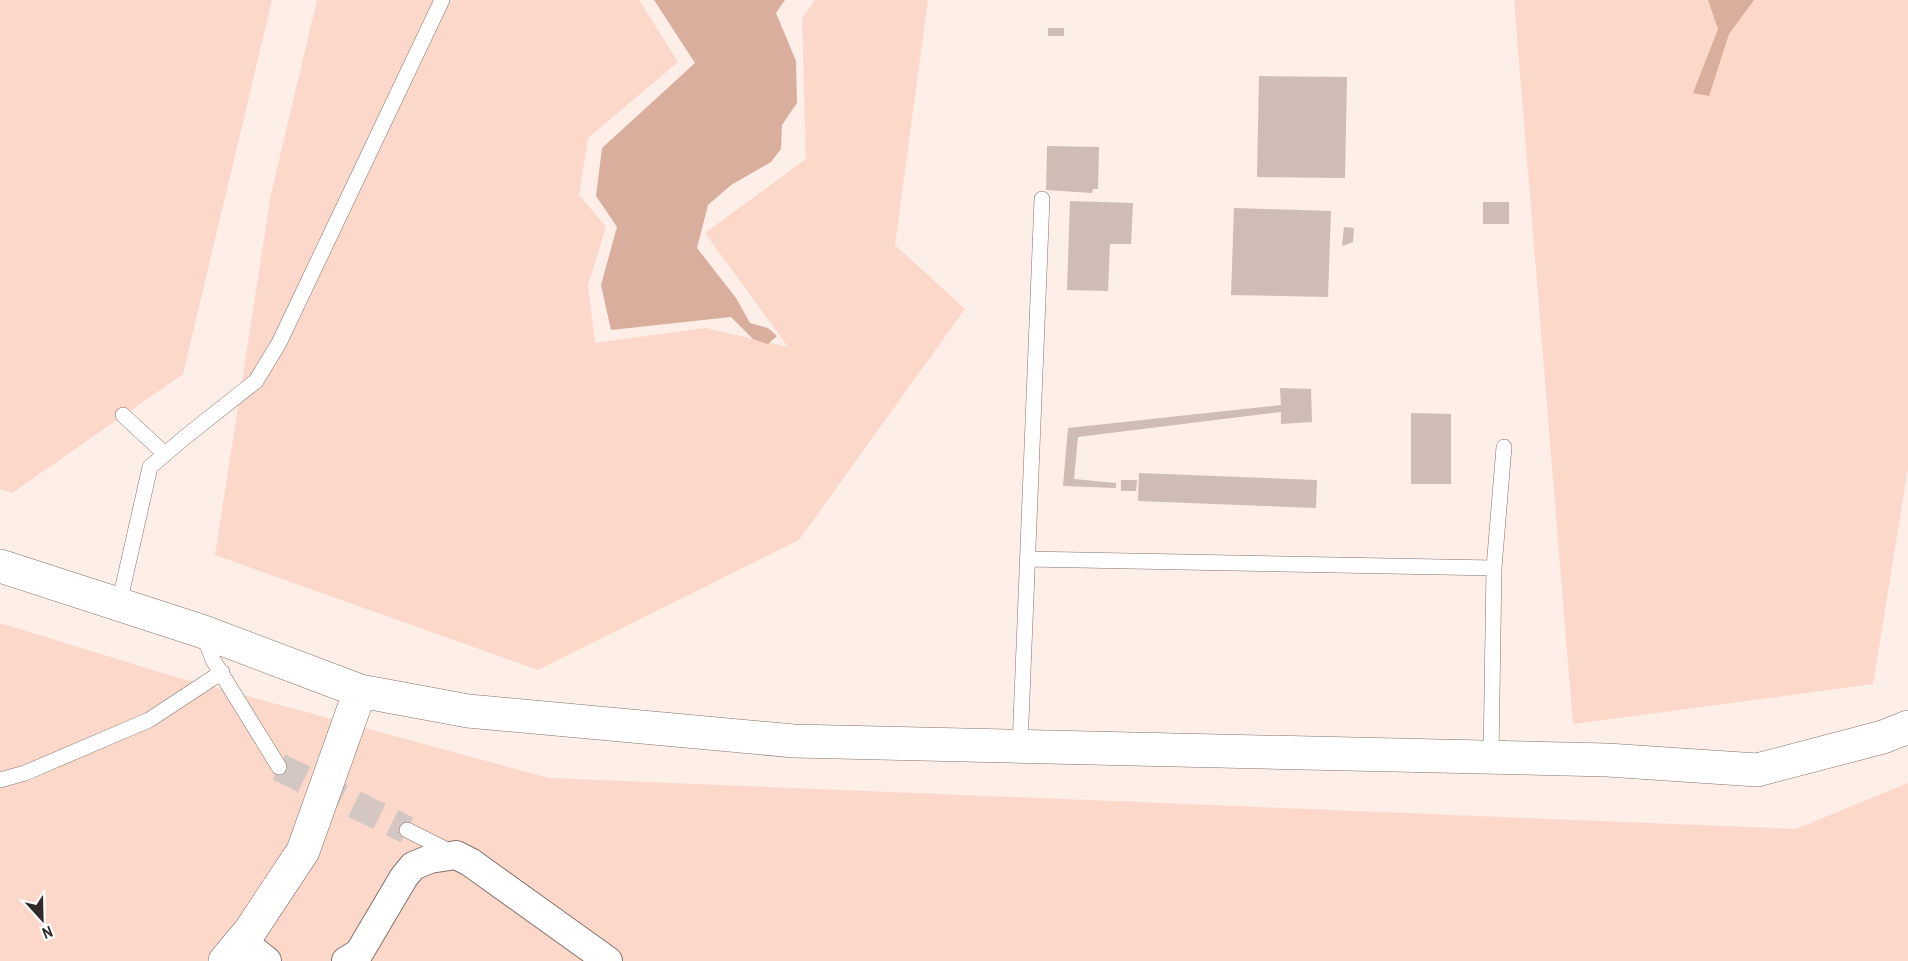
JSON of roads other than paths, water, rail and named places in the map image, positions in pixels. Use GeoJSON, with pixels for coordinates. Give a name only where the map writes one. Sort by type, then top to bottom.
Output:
{"type":"FeatureCollection","features":[{"type":"Feature","properties":{"kind":"street"},"geometry":{"type":"LineString","coordinates":[[0,566],[201,632],[360,691],[468,711],[794,741],[1607,760],[1757,770],[1883,737],[1908,727]]}},
{"type":"Feature","properties":{"kind":"street"},"geometry":{"type":"LineString","coordinates":[[267,961],[233,951],[303,851],[360,691]]}},
{"type":"Feature","properties":{"kind":"street"},"geometry":{"type":"LineString","coordinates":[[346,961],[359,953],[404,877],[413,866],[430,859],[456,855],[470,862],[608,961]]}},
{"type":"Feature","properties":{"kind":"lane"},"geometry":{"type":"LineString","coordinates":[[119,604],[150,467],[256,381],[279,343],[442,0]]}},
{"type":"Feature","properties":{"kind":"lane"},"geometry":{"type":"LineString","coordinates":[[1020,746],[1042,199]]}},
{"type":"Feature","properties":{"kind":"lane"},"geometry":{"type":"LineString","coordinates":[[123,415],[165,454]]}},
{"type":"Feature","properties":{"kind":"lane"},"geometry":{"type":"LineString","coordinates":[[1491,757],[1494,568],[1504,447]]}},
{"type":"Feature","properties":{"kind":"lane"},"geometry":{"type":"LineString","coordinates":[[1027,559],[1494,568]]}},
{"type":"Feature","properties":{"kind":"lane"},"geometry":{"type":"LineString","coordinates":[[201,632],[213,660],[279,767]]}},
{"type":"Feature","properties":{"kind":"lane"},"geometry":{"type":"LineString","coordinates":[[0,780],[25,773],[149,720],[222,672]]}},
{"type":"Feature","properties":{"kind":"lane"},"geometry":{"type":"LineString","coordinates":[[407,830],[456,855]]}},
{"type":"Feature","properties":{"kind":"tunnel"},"geometry":{"type":"LineString","coordinates":[[279,767],[407,830]]}}]}
